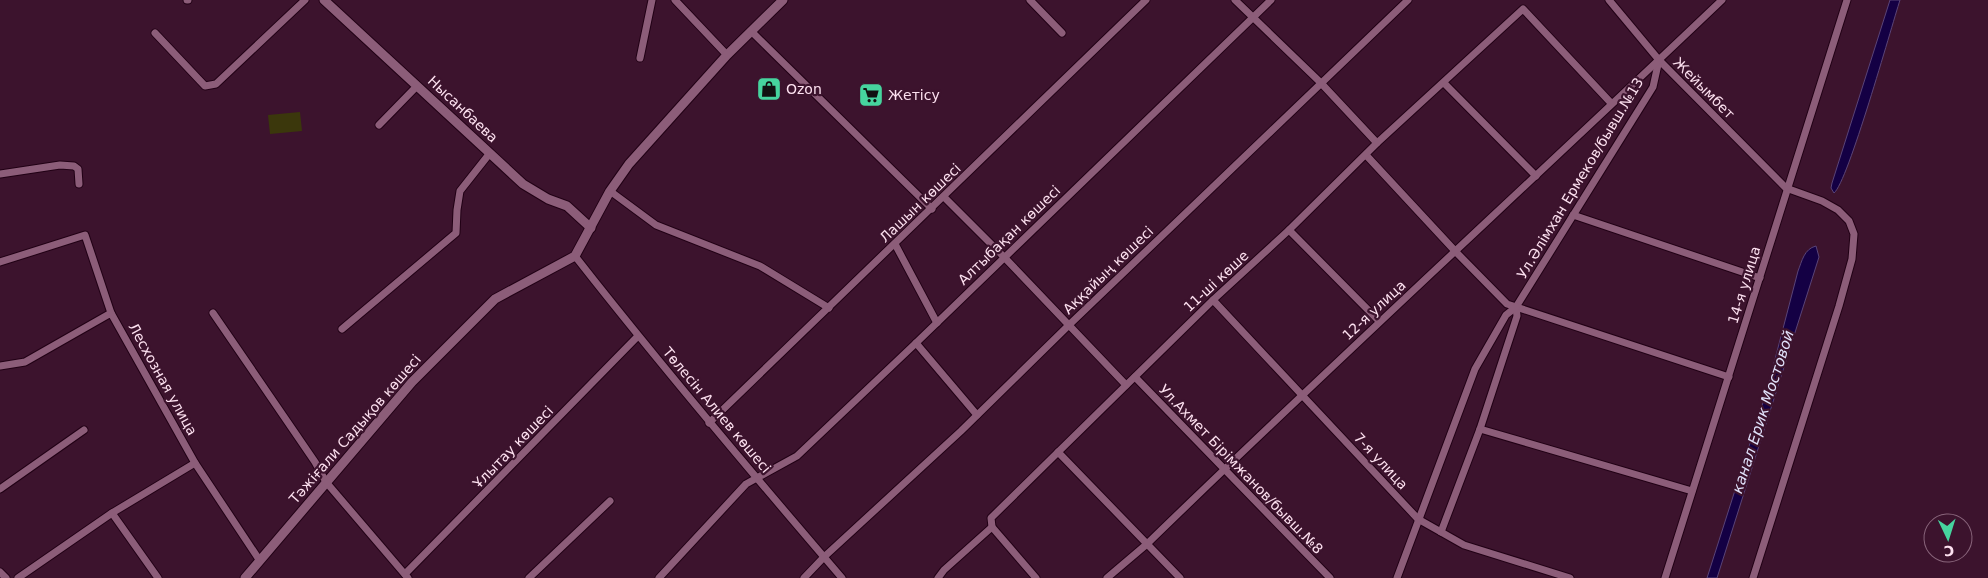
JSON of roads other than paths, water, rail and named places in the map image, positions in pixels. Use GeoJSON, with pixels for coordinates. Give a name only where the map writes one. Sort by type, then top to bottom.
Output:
{"type":"FeatureCollection","features":[{"type":"Feature","properties":{"kind":"street"},"geometry":{"type":"LineString","coordinates":[[155,33],[205,86],[216,84],[305,0]]}},
{"type":"Feature","properties":{"kind":"street","name":"Нысанбаева"},"geometry":{"type":"LineString","coordinates":[[324,0],[523,184],[548,199],[567,206],[591,228]]}},
{"type":"Feature","properties":{"kind":"street"},"geometry":{"type":"LineString","coordinates":[[640,58],[652,0]]}},
{"type":"Feature","properties":{"kind":"street"},"geometry":{"type":"LineString","coordinates":[[675,0],[727,55]]}},
{"type":"Feature","properties":{"kind":"street"},"geometry":{"type":"LineString","coordinates":[[575,256],[610,190],[629,164],[727,55],[782,0]]}},
{"type":"Feature","properties":{"kind":"street"},"geometry":{"type":"LineString","coordinates":[[1030,0],[1062,33]]}},
{"type":"Feature","properties":{"kind":"street","name":"Лашын көшесі"},"geometry":{"type":"LineString","coordinates":[[710,423],[1146,0]]}},
{"type":"Feature","properties":{"kind":"street"},"geometry":{"type":"LineString","coordinates":[[1235,0],[1320,82],[1377,143]]}},
{"type":"Feature","properties":{"kind":"street","name":"Алтыбақан көшесі"},"geometry":{"type":"LineString","coordinates":[[660,578],[746,484],[797,456],[916,344],[1271,0]]}},
{"type":"Feature","properties":{"kind":"street","name":"Аққайың көшесі"},"geometry":{"type":"LineString","coordinates":[[804,578],[824,557],[977,415],[1320,82],[1408,0]]}},
{"type":"Feature","properties":{"kind":"street","name":"Жейымбет"},"geometry":{"type":"LineString","coordinates":[[1609,0],[1659,60],[1786,188]]}},
{"type":"Feature","properties":{"kind":"street","name":"12-я улица"},"geometry":{"type":"LineString","coordinates":[[1107,578],[1146,544],[1379,321],[1456,252],[1611,103],[1722,0]]}},
{"type":"Feature","properties":{"kind":"street","name":"14-я улица"},"geometry":{"type":"LineString","coordinates":[[1665,578],[1760,278],[1786,188],[1847,0]]}},
{"type":"Feature","properties":{"kind":"street","name":"11-ші көше"},"geometry":{"type":"LineString","coordinates":[[938,578],[944,570],[992,527],[991,518],[1213,300],[1289,230],[1377,143],[1523,9],[1611,103]]}},
{"type":"Feature","properties":{"kind":"street"},"geometry":{"type":"LineString","coordinates":[[752,32],[932,209]]}},
{"type":"Feature","properties":{"kind":"street","name":"Ул.Әлімхан Ермеков/бывш.№13"},"geometry":{"type":"LineString","coordinates":[[1397,578],[1475,370],[1506,315],[1516,308],[1653,87],[1659,60]]}},
{"type":"Feature","properties":{"kind":"street"},"geometry":{"type":"LineString","coordinates":[[1444,83],[1536,176]]}},
{"type":"Feature","properties":{"kind":"street"},"geometry":{"type":"LineString","coordinates":[[379,125],[417,86]]}},
{"type":"Feature","properties":{"kind":"street"},"geometry":{"type":"LineString","coordinates":[[342,329],[456,233],[460,191],[490,153]]}},
{"type":"Feature","properties":{"kind":"street"},"geometry":{"type":"LineString","coordinates":[[1366,155],[1507,304],[1729,377]]}},
{"type":"Feature","properties":{"kind":"street"},"geometry":{"type":"LineString","coordinates":[[0,174],[60,164],[74,166],[78,170],[79,184]]}},
{"type":"Feature","properties":{"kind":"street"},"geometry":{"type":"LineString","coordinates":[[1753,578],[1852,259],[1854,234],[1849,221],[1844,215],[1822,201],[1786,188]]}},
{"type":"Feature","properties":{"kind":"street"},"geometry":{"type":"LineString","coordinates":[[610,190],[656,225],[760,266],[829,308]]}},
{"type":"Feature","properties":{"kind":"street"},"geometry":{"type":"LineString","coordinates":[[944,197],[1126,385]]}},
{"type":"Feature","properties":{"kind":"street"},"geometry":{"type":"LineString","coordinates":[[1573,215],[1760,278]]}},
{"type":"Feature","properties":{"kind":"street"},"geometry":{"type":"LineString","coordinates":[[1289,230],[1379,321]]}},
{"type":"Feature","properties":{"kind":"street"},"geometry":{"type":"LineString","coordinates":[[0,262],[86,235],[112,313]]}},
{"type":"Feature","properties":{"kind":"street"},"geometry":{"type":"LineString","coordinates":[[895,244],[937,323]]}},
{"type":"Feature","properties":{"kind":"street","name":"Тәжіғали Садықов көшесі"},"geometry":{"type":"LineString","coordinates":[[244,578],[412,382],[491,302],[575,256]]}},
{"type":"Feature","properties":{"kind":"street","name":"Төлесін Алиев көшесі"},"geometry":{"type":"LineString","coordinates":[[575,256],[710,423],[842,578]]}},
{"type":"Feature","properties":{"kind":"street","name":"7-я улица"},"geometry":{"type":"LineString","coordinates":[[1213,300],[1418,519],[1464,545],[1570,578]]}},
{"type":"Feature","properties":{"kind":"street","name":"Ул.Әлімхан Ермеков/бывш.№13"},"geometry":{"type":"LineString","coordinates":[[1441,532],[1480,429],[1517,316],[1516,308]]}},
{"type":"Feature","properties":{"kind":"street","name":"Лесхозная улица"},"geometry":{"type":"LineString","coordinates":[[0,366],[25,362],[112,313],[195,463],[260,561]]}},
{"type":"Feature","properties":{"kind":"street"},"geometry":{"type":"LineString","coordinates":[[214,313],[315,462],[326,482],[407,576]]}},
{"type":"Feature","properties":{"kind":"street","name":"Ұлытау көшесi"},"geometry":{"type":"LineString","coordinates":[[407,576],[638,336]]}},
{"type":"Feature","properties":{"kind":"street"},"geometry":{"type":"LineString","coordinates":[[916,344],[977,415]]}},
{"type":"Feature","properties":{"kind":"street","name":"Ул.Ахмет Бірімжанов/бывш.№8"},"geometry":{"type":"LineString","coordinates":[[1134,377],[1330,578]]}},
{"type":"Feature","properties":{"kind":"street"},"geometry":{"type":"LineString","coordinates":[[1480,429],[1692,491]]}},
{"type":"Feature","properties":{"kind":"street"},"geometry":{"type":"LineString","coordinates":[[0,489],[84,430]]}},
{"type":"Feature","properties":{"kind":"street"},"geometry":{"type":"LineString","coordinates":[[1058,452],[1180,578]]}},
{"type":"Feature","properties":{"kind":"street"},"geometry":{"type":"LineString","coordinates":[[18,578],[112,513],[195,463]]}},
{"type":"Feature","properties":{"kind":"street"},"geometry":{"type":"LineString","coordinates":[[529,578],[610,501]]}},
{"type":"Feature","properties":{"kind":"street"},"geometry":{"type":"LineString","coordinates":[[112,513],[158,578]]}},
{"type":"Feature","properties":{"kind":"street"},"geometry":{"type":"LineString","coordinates":[[992,527],[1036,578]]}},
{"type":"Feature","properties":{"kind":"street"},"geometry":{"type":"LineString","coordinates":[[0,572],[6,578]]}},
{"type":"Feature","properties":{"kind":"water"},"geometry":{"type":"Polygon","coordinates":[[[1890,0],[1900,0],[1859,134],[1849,162],[1834,193],[1831,188],[1832,183],[1890,0]]]}},
{"type":"Feature","properties":{"kind":"water","name":"канал Ерик Мостовой"},"geometry":{"type":"Polygon","coordinates":[[[1816,246],[1819,257],[1717,578],[1707,578],[1767,390],[1798,271],[1806,253],[1816,246]]]}},
{"type":"Feature","properties":{"kind":"place","name":"Ozon"},"geometry":{"type":"Point","coordinates":[769,89]}},
{"type":"Feature","properties":{"kind":"place","name":"Жетісу"},"geometry":{"type":"Point","coordinates":[871,95]}}]}
